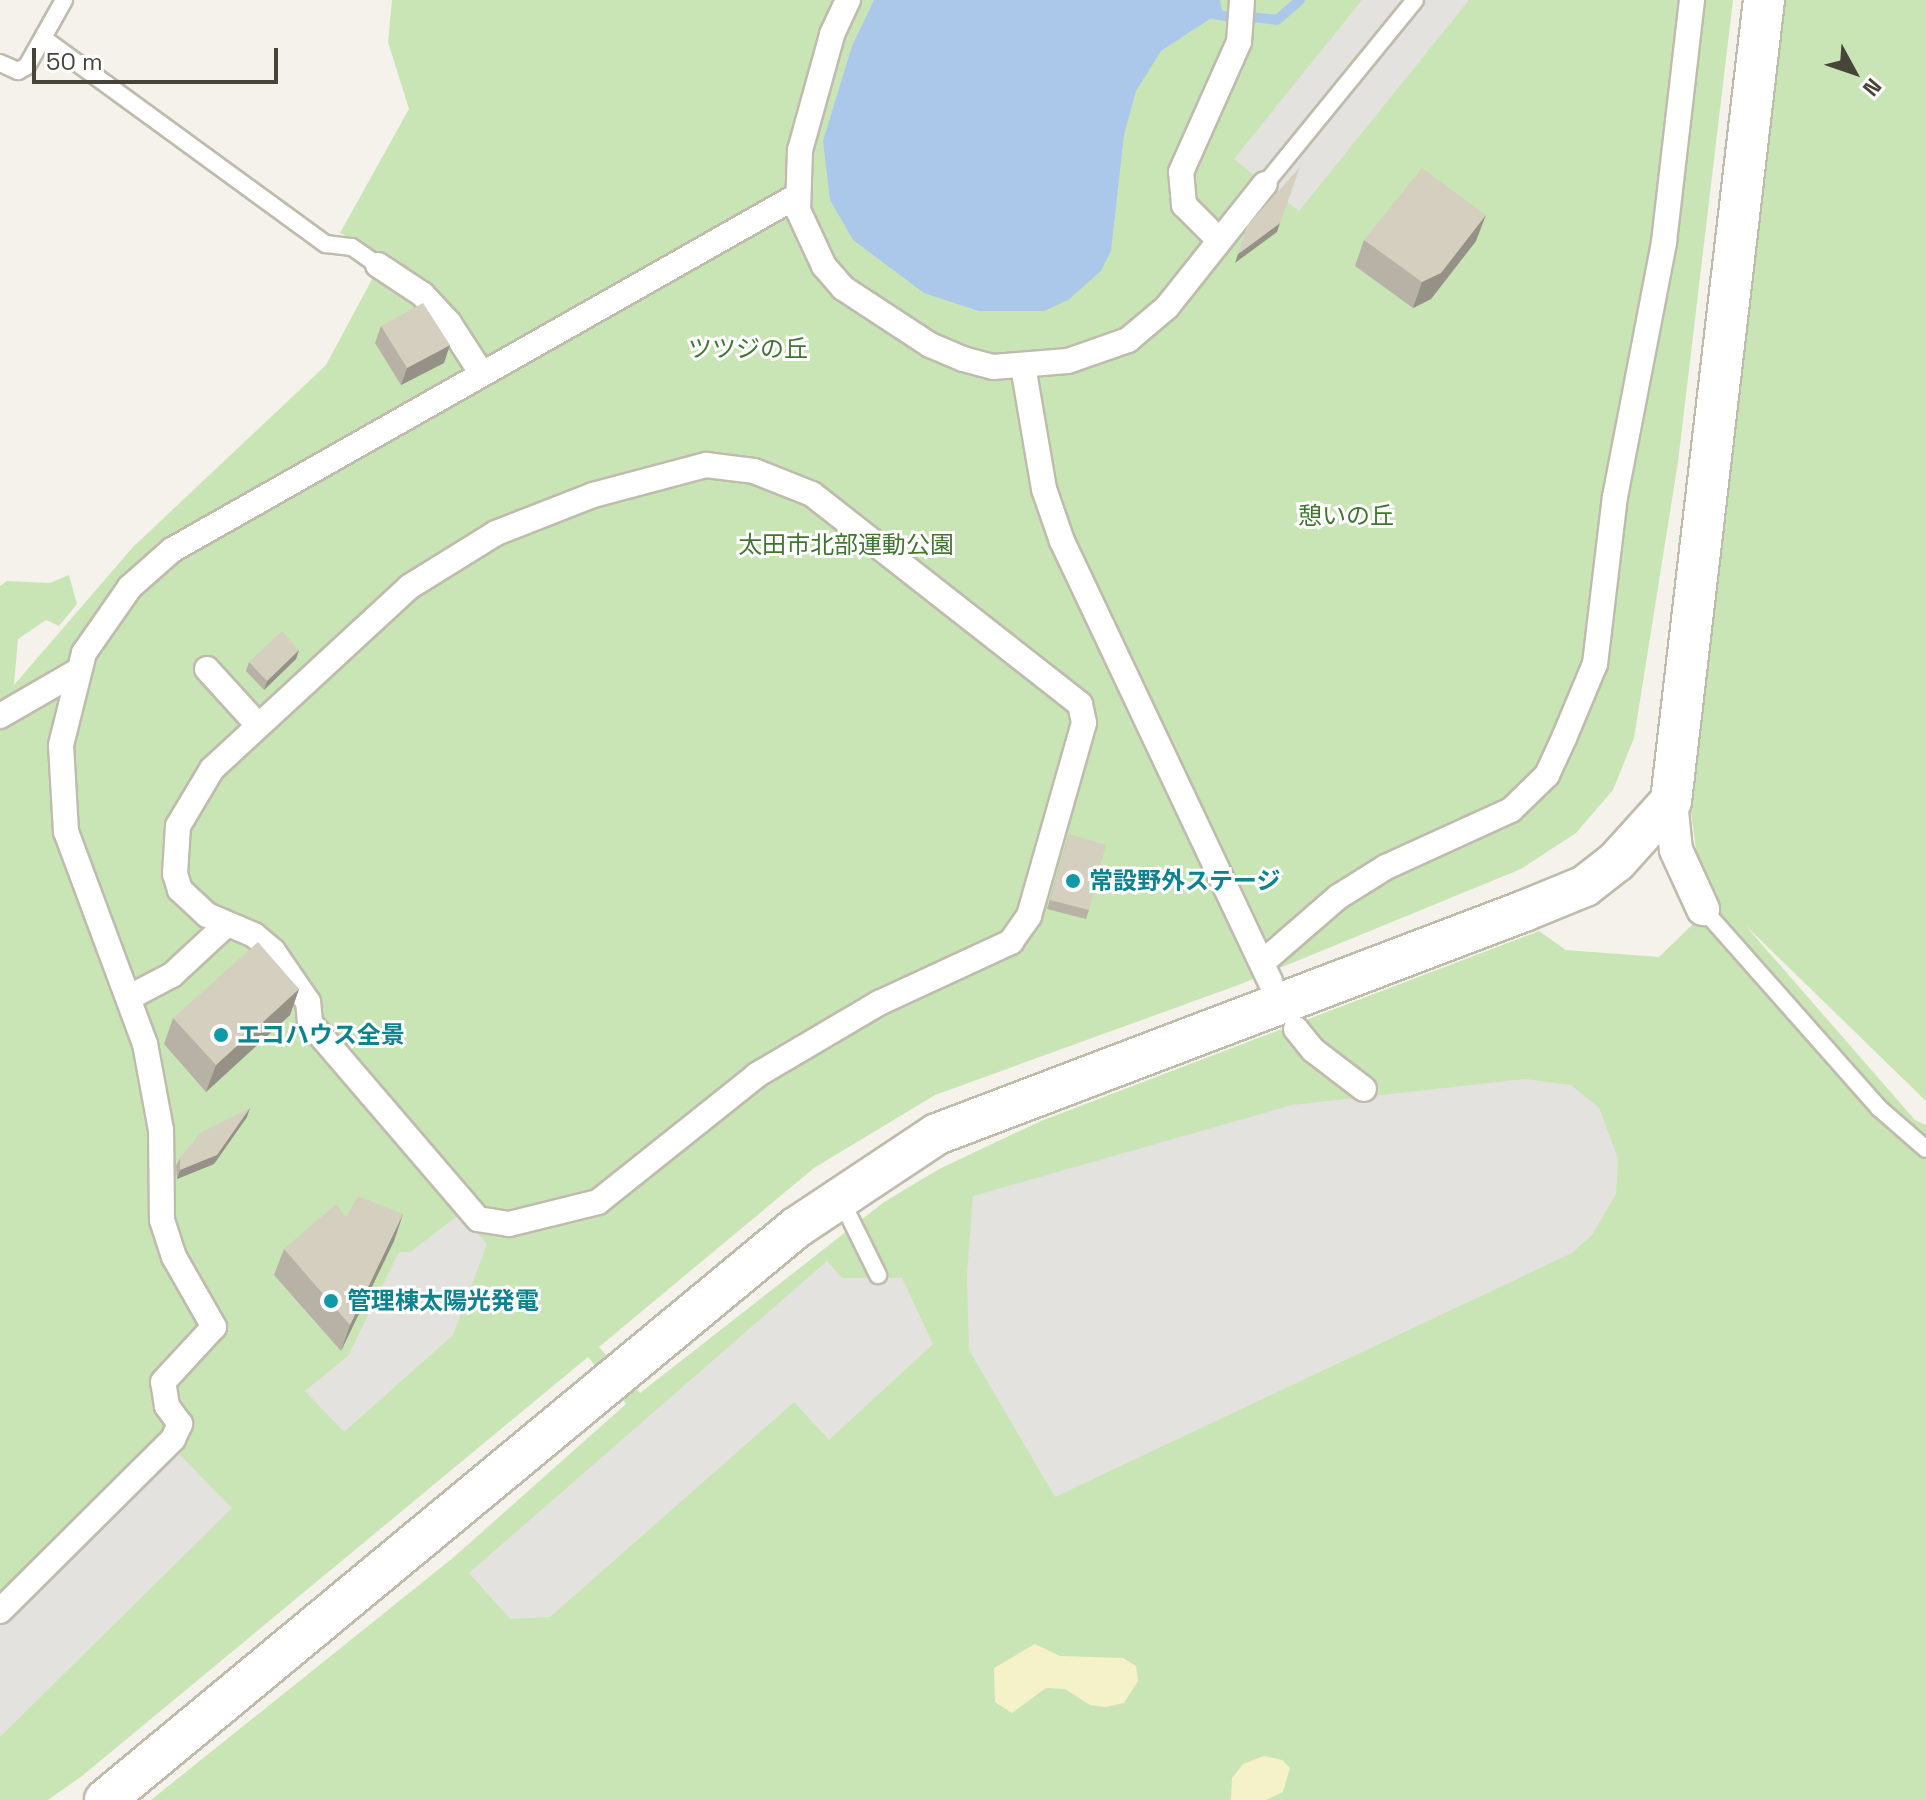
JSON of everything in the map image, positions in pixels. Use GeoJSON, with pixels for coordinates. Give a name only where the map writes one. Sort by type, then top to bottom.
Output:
{"type":"FeatureCollection","features":[{"type":"Feature","properties":{"kind":"street"},"geometry":{"type":"LineString","coordinates":[[848,0],[809,110],[797,196],[824,266],[869,307],[963,359],[993,367],[1068,361],[1128,340],[1167,307],[1218,239],[1265,184]]}},
{"type":"Feature","properties":{"kind":"street"},"geometry":{"type":"LineString","coordinates":[[1218,239],[1184,205],[1181,172],[1239,42],[1242,0]]}},
{"type":"Feature","properties":{"kind":"street"},"geometry":{"type":"LineString","coordinates":[[1023,366],[1044,489],[1062,541],[1266,972],[1338,897],[1386,867],[1522,802],[1547,775],[1564,738],[1595,664],[1615,497],[1664,242],[1692,0]]}},
{"type":"Feature","properties":{"kind":"street"},"geometry":{"type":"LineString","coordinates":[[1703,909],[1676,850],[1671,801],[1764,0]]}},
{"type":"Feature","properties":{"kind":"street"},"geometry":{"type":"LineString","coordinates":[[0,1611],[173,1439],[180,1424],[167,1406],[163,1382],[214,1327],[180,1274],[162,1220],[161,1130],[145,1044],[66,832],[60,797],[65,713],[78,671],[120,598],[172,550],[797,196]]}},
{"type":"Feature","properties":{"kind":"street"},"geometry":{"type":"LineString","coordinates":[[378,265],[440,313],[482,374]]}},
{"type":"Feature","properties":{"kind":"street"},"geometry":{"type":"LineString","coordinates":[[706,465],[754,471],[812,494],[1080,704],[1085,714],[1029,916],[1011,942],[879,1003],[800,1046],[586,1208],[509,1224],[478,1219],[310,1023],[308,1002],[273,951],[254,935],[227,924],[207,915],[180,890],[175,874],[178,826],[212,769],[257,724],[409,587],[496,533],[593,495],[706,465]]}},
{"type":"Feature","properties":{"kind":"street"},"geometry":{"type":"LineString","coordinates":[[207,669],[257,724]]}},
{"type":"Feature","properties":{"kind":"street"},"geometry":{"type":"LineString","coordinates":[[0,716],[78,671]]}},
{"type":"Feature","properties":{"kind":"street"},"geometry":{"type":"LineString","coordinates":[[105,1800],[839,1197],[937,1134],[1003,1104],[1282,1006],[1585,886],[1616,862],[1671,801]]}},
{"type":"Feature","properties":{"kind":"street"},"geometry":{"type":"LineString","coordinates":[[130,997],[172,975],[227,924]]}},
{"type":"Feature","properties":{"kind":"street"},"geometry":{"type":"LineString","coordinates":[[1296,1029],[1313,1050],[1364,1089]]}},
{"type":"Feature","properties":{"kind":"lane"},"geometry":{"type":"LineString","coordinates":[[0,63],[18,71],[27,66],[64,0]]}},
{"type":"Feature","properties":{"kind":"lane"},"geometry":{"type":"LineString","coordinates":[[1265,184],[1415,0]]}},
{"type":"Feature","properties":{"kind":"lane"},"geometry":{"type":"LineString","coordinates":[[43,38],[326,244],[352,247],[378,265]]}},
{"type":"Feature","properties":{"kind":"lane"},"geometry":{"type":"LineString","coordinates":[[1703,909],[1879,1108],[1926,1149]]}},
{"type":"Feature","properties":{"kind":"lane"},"geometry":{"type":"LineString","coordinates":[[839,1197],[878,1275]]}},
{"type":"Feature","properties":{"kind":"green space","name":"太田市北部運動公園"},"geometry":{"type":"Polygon","coordinates":[[[392,0],[1733,0],[1678,462],[1634,738],[1613,790],[1576,833],[1521,869],[1241,984],[935,1095],[814,1168],[599,1347],[640,1393],[884,1202],[939,1169],[1041,1121],[1539,931],[1566,950],[1659,957],[1694,923],[1699,871],[1684,760],[1778,0],[1926,0],[1926,1101],[1745,925],[1915,1120],[1926,1125],[1926,1800],[151,1800],[454,1557],[626,1404],[588,1357],[82,1776],[48,1800],[0,1800],[0,586],[7,581],[50,583],[69,575],[77,604],[59,626],[46,620],[18,639],[14,685],[133,547],[326,365],[384,257],[340,233],[409,109],[388,42],[392,0]]]}},
{"type":"Feature","properties":{"kind":"sand"},"geometry":{"type":"Polygon","coordinates":[[[1035,1644],[1060,1656],[1123,1658],[1136,1666],[1138,1681],[1124,1703],[1106,1707],[1090,1705],[1065,1689],[1046,1688],[1012,1713],[995,1702],[994,1668],[1035,1644]]]}},
{"type":"Feature","properties":{"kind":"sand"},"geometry":{"type":"Polygon","coordinates":[[[1264,1756],[1282,1760],[1290,1768],[1283,1792],[1266,1800],[1231,1800],[1232,1778],[1243,1764],[1264,1756]]]}},
{"type":"Feature","properties":{"kind":"shaded area"},"geometry":{"type":"Polygon","coordinates":[[[1362,0],[1469,0],[1299,211],[1234,159],[1362,0]]]}},
{"type":"Feature","properties":{"kind":"shaded area"},"geometry":{"type":"Polygon","coordinates":[[[1525,1079],[1571,1085],[1599,1108],[1618,1158],[1616,1194],[1592,1235],[1572,1253],[1055,1497],[969,1350],[967,1275],[973,1196],[1292,1105],[1525,1079]]]}},
{"type":"Feature","properties":{"kind":"shaded area"},"geometry":{"type":"Polygon","coordinates":[[[460,1214],[487,1244],[453,1335],[344,1432],[305,1391],[348,1356],[399,1252],[410,1252],[460,1214]]]}},
{"type":"Feature","properties":{"kind":"shaded area"},"geometry":{"type":"Polygon","coordinates":[[[827,1261],[842,1278],[902,1278],[933,1344],[829,1440],[794,1402],[550,1617],[510,1619],[469,1573],[827,1261]]]}},
{"type":"Feature","properties":{"kind":"shaded area"},"geometry":{"type":"Polygon","coordinates":[[[172,1447],[232,1508],[0,1737],[0,1620],[172,1447]]]}},
{"type":"Feature","properties":{"kind":"water"},"geometry":{"type":"Polygon","coordinates":[[[874,0],[1220,0],[1222,11],[1161,51],[1136,91],[1124,135],[1111,251],[1101,271],[1068,300],[1044,311],[979,311],[924,293],[853,240],[830,200],[823,141],[852,46],[874,0]]]}},
{"type":"Feature","properties":{"kind":"building"},"geometry":{"type":"Polygon","coordinates":[[[1300,167],[1280,223],[1238,254],[1247,226],[1300,167]]]}},
{"type":"Feature","properties":{"kind":"building"},"geometry":{"type":"Polygon","coordinates":[[[1422,168],[1486,215],[1441,273],[1422,282],[1364,240],[1422,168]]]}},
{"type":"Feature","properties":{"kind":"building"},"geometry":{"type":"Polygon","coordinates":[[[423,303],[450,345],[407,368],[381,326],[423,303]]]}},
{"type":"Feature","properties":{"kind":"building"},"geometry":{"type":"Polygon","coordinates":[[[282,631],[299,650],[267,681],[249,662],[282,631]]]}},
{"type":"Feature","properties":{"kind":"building","name":"常設野外ステージ"},"geometry":{"type":"Polygon","coordinates":[[[1069,834],[1106,845],[1089,910],[1050,900],[1069,834]]]}},
{"type":"Feature","properties":{"kind":"building","name":"エコハウス全景"},"geometry":{"type":"Polygon","coordinates":[[[258,942],[299,989],[216,1065],[173,1018],[258,942]]]}},
{"type":"Feature","properties":{"kind":"building"},"geometry":{"type":"Polygon","coordinates":[[[250,1108],[217,1155],[180,1170],[180,1158],[200,1133],[250,1108]]]}},
{"type":"Feature","properties":{"kind":"building","name":"管理棟太陽光発電"},"geometry":{"type":"Polygon","coordinates":[[[358,1196],[403,1214],[350,1325],[284,1249],[336,1204],[346,1217],[358,1196]]]}},
{"type":"Feature","properties":{"kind":"waterway"},"geometry":{"type":"LineString","coordinates":[[1250,17],[1277,20],[1300,0]]}},
{"type":"Feature","properties":{"kind":"waterway"},"geometry":{"type":"LineString","coordinates":[[1206,13],[1231,17]]}},
{"type":"Feature","properties":{"kind":"place","name":"常設野外ステージ"},"geometry":{"type":"Point","coordinates":[1073,881]}},
{"type":"Feature","properties":{"kind":"place","name":"エコハウス全景"},"geometry":{"type":"Point","coordinates":[221,1035]}},
{"type":"Feature","properties":{"kind":"place","name":"管理棟太陽光発電"},"geometry":{"type":"Point","coordinates":[331,1301]}},
{"type":"Feature","properties":{"kind":"park label","name":"ツツジの丘"},"geometry":{"type":"Point","coordinates":[748,349]}},
{"type":"Feature","properties":{"kind":"park label","name":"憩いの丘"},"geometry":{"type":"Point","coordinates":[1346,516]}}]}
